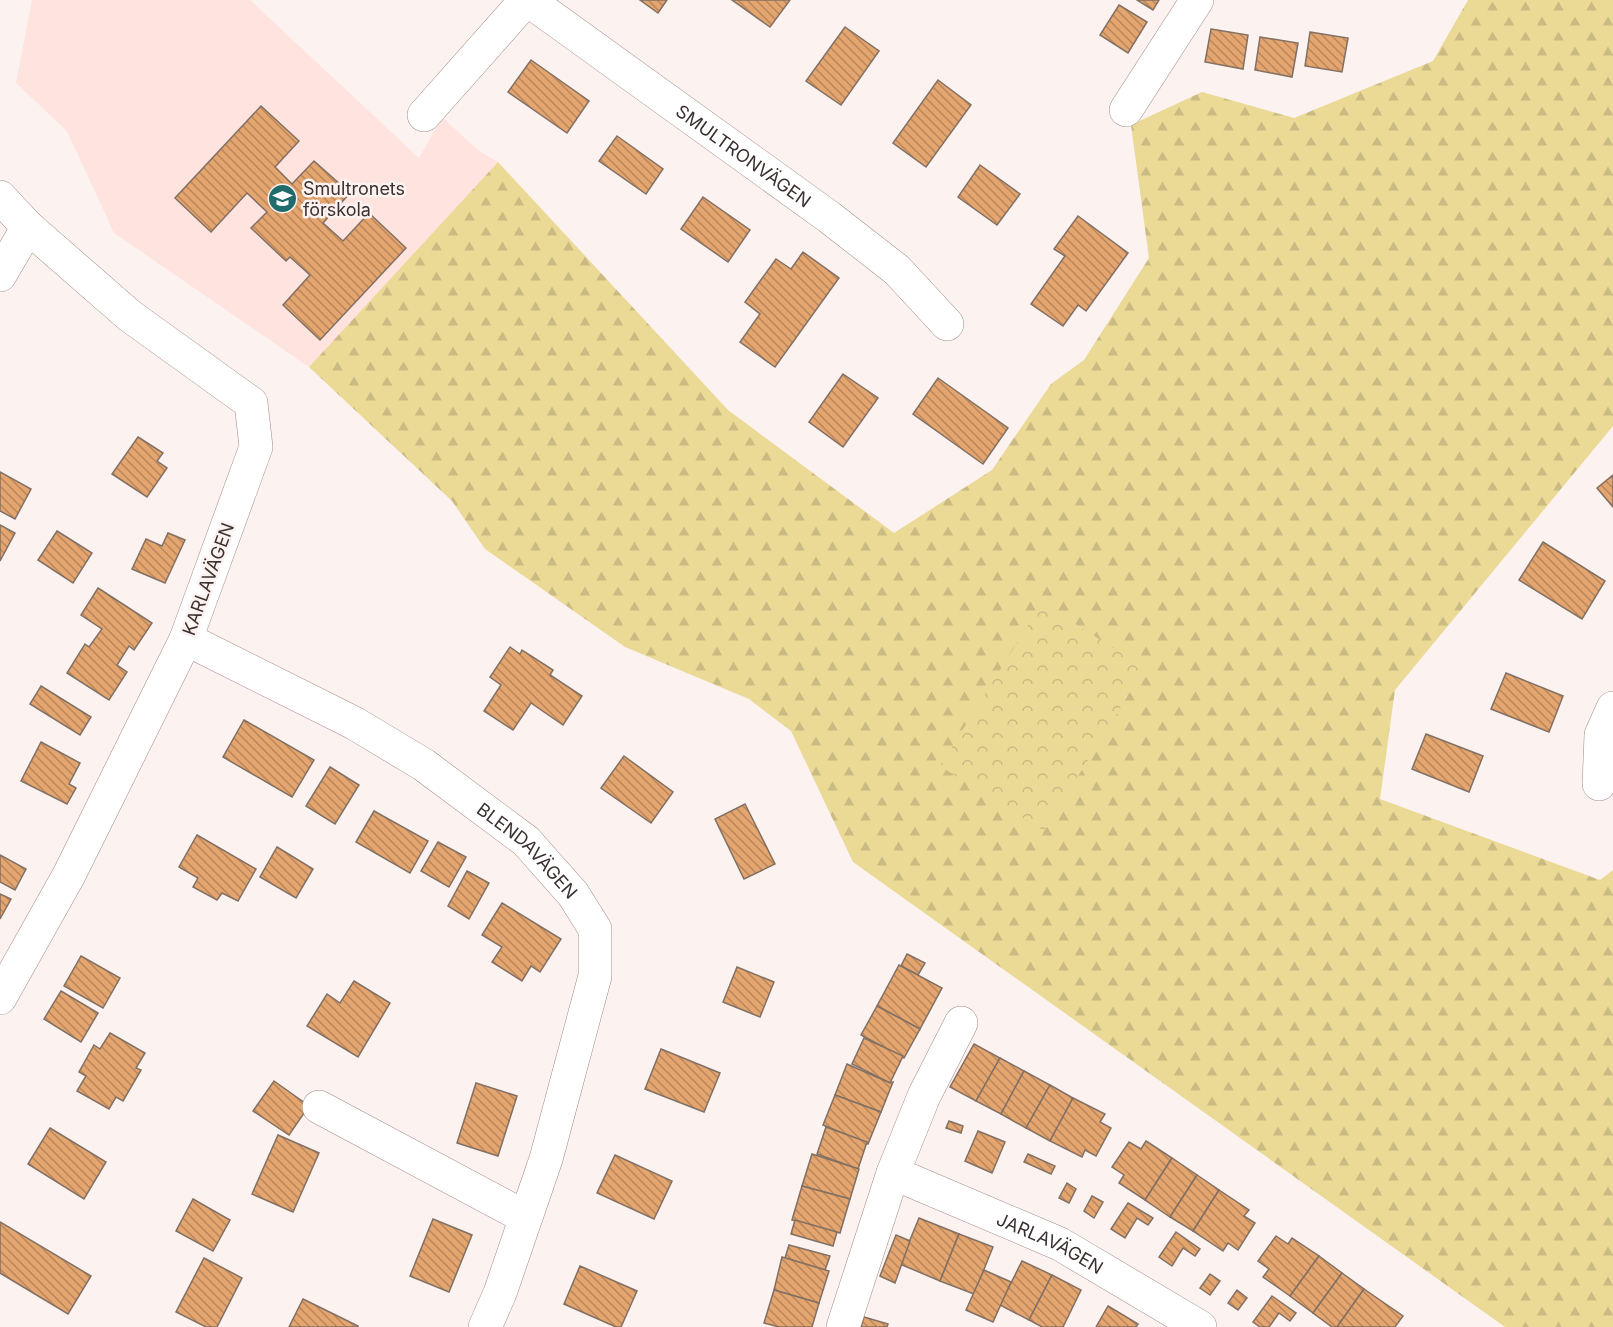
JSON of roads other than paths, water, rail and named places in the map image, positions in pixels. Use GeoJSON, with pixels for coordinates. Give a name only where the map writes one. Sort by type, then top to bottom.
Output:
{"type":"FeatureCollection","features":[{"type":"Feature","properties":{"kind":"street","name":"SMULTRONVÄGEN"},"geometry":{"type":"LineString","coordinates":[[424,115],[527,0],[846,230],[897,270],[947,324]]}},
{"type":"Feature","properties":{"kind":"street"},"geometry":{"type":"LineString","coordinates":[[1126,110],[1197,0]]}},
{"type":"Feature","properties":{"kind":"street","name":"KARLAVÄGEN"},"geometry":{"type":"LineString","coordinates":[[0,197],[28,227],[130,316],[251,404],[256,447],[186,639],[69,875],[0,998]]}},
{"type":"Feature","properties":{"kind":"street"},"geometry":{"type":"LineString","coordinates":[[0,275],[28,227]]}},
{"type":"Feature","properties":{"kind":"street","name":"BLENDAVÄGEN"},"geometry":{"type":"LineString","coordinates":[[186,639],[354,723],[424,765],[525,841],[573,894],[595,929],[595,976],[546,1159],[500,1293],[485,1327]]}},
{"type":"Feature","properties":{"kind":"street"},"geometry":{"type":"LineString","coordinates":[[1599,784],[1601,735],[1613,708]]}},
{"type":"Feature","properties":{"kind":"street"},"geometry":{"type":"LineString","coordinates":[[843,1327],[893,1173],[924,1096],[961,1023]]}},
{"type":"Feature","properties":{"kind":"street"},"geometry":{"type":"LineString","coordinates":[[319,1107],[525,1217]]}},
{"type":"Feature","properties":{"kind":"street","name":"JARLAVÄGEN"},"geometry":{"type":"LineString","coordinates":[[893,1173],[1060,1244],[1200,1327]]}},
{"type":"Feature","properties":{"kind":"place","name":"Smultronets förskola"},"geometry":{"type":"Point","coordinates":[282,198]}}]}
